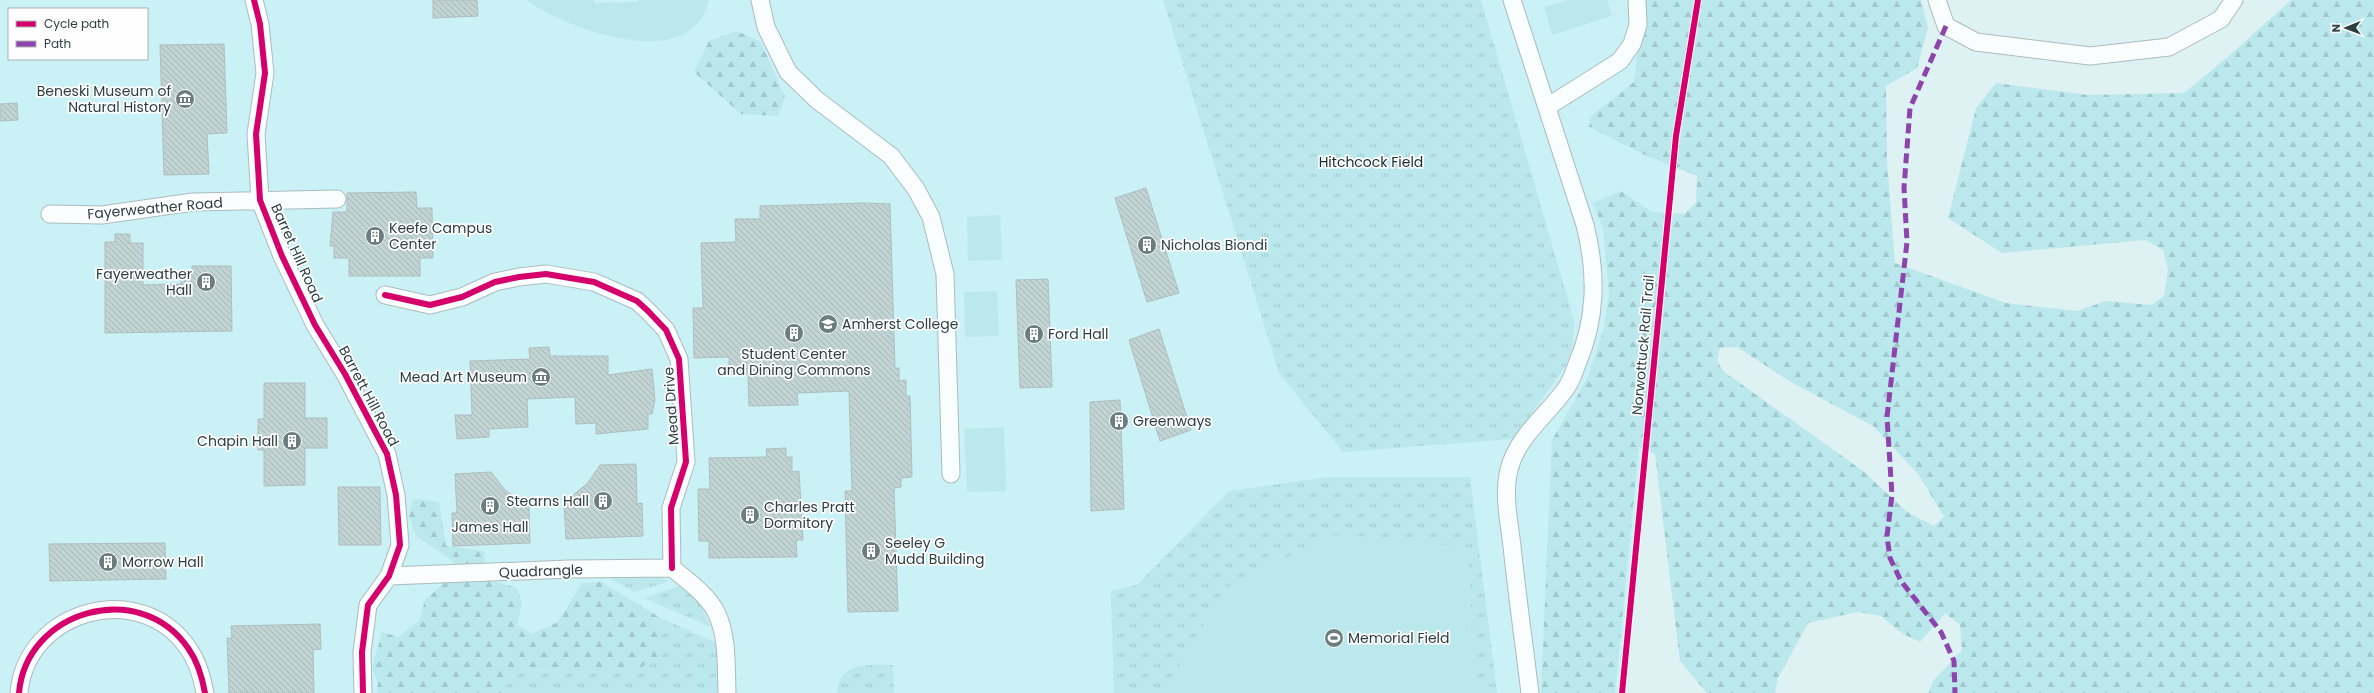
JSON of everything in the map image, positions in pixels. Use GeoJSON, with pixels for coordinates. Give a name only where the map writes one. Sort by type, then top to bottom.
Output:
{"type":"FeatureCollection","features":[{"type":"Feature","properties":{"kind":"street","name":"Barret Hill Road"},"geometry":{"type":"LineString","coordinates":[[254,0],[260,24],[265,73],[256,134],[260,200],[282,256],[315,325]]}},
{"type":"Feature","properties":{"kind":"street"},"geometry":{"type":"LineString","coordinates":[[760,0],[766,27],[788,72],[817,100],[892,156],[916,189],[931,217],[945,274],[951,474]]}},
{"type":"Feature","properties":{"kind":"street"},"geometry":{"type":"LineString","coordinates":[[1512,0],[1586,232],[1591,251],[1595,284],[1592,318],[1585,346],[1575,369],[1565,390],[1517,448],[1509,470],[1507,503],[1530,693]]}},
{"type":"Feature","properties":{"kind":"street"},"geometry":{"type":"LineString","coordinates":[[1547,107],[1620,62],[1632,44],[1638,25],[1637,0]]}},
{"type":"Feature","properties":{"kind":"street"},"geometry":{"type":"LineString","coordinates":[[1937,0],[1946,26],[1976,42],[2090,56],[2169,47],[2221,19],[2234,0]]}},
{"type":"Feature","properties":{"kind":"street","name":"Fayerweather Road"},"geometry":{"type":"LineString","coordinates":[[50,214],[102,215],[187,202],[338,199]]}},
{"type":"Feature","properties":{"kind":"street","name":"Mead Drive"},"geometry":{"type":"LineString","coordinates":[[385,295],[430,305],[462,297],[495,282],[519,277],[546,274],[594,282],[637,301],[648,310],[666,330],[680,359],[686,462],[671,508],[672,568]]}},
{"type":"Feature","properties":{"kind":"street","name":"Barrett Hill Road"},"geometry":{"type":"LineString","coordinates":[[315,325],[345,374],[387,454],[396,495],[400,545],[389,576]]}},
{"type":"Feature","properties":{"kind":"street"},"geometry":{"type":"LineString","coordinates":[[672,568],[697,589],[717,613],[724,638],[727,693]]}},
{"type":"Feature","properties":{"kind":"street","name":"Quadrangle"},"geometry":{"type":"LineString","coordinates":[[389,576],[570,569],[672,568]]}},
{"type":"Feature","properties":{"kind":"street"},"geometry":{"type":"LineString","coordinates":[[363,693],[362,652],[368,605],[389,576]]}},
{"type":"Feature","properties":{"kind":"street"},"geometry":{"type":"LineString","coordinates":[[19,693],[20,682],[29,657],[46,636],[67,620],[92,610],[119,609],[145,614],[169,628],[188,647],[200,671],[205,693]]}},
{"type":"Feature","properties":{"kind":"shaded area","name":"Amherst College"},"geometry":{"type":"Polygon","coordinates":[[[0,0],[1698,0],[1676,136],[1622,693],[0,693],[0,0]]]}},
{"type":"Feature","properties":{"kind":"green space"},"geometry":{"type":"Polygon","coordinates":[[[526,0],[594,0],[595,3],[638,2],[638,0],[709,0],[698,23],[679,36],[654,41],[626,39],[597,33],[570,23],[526,0]]]}},
{"type":"Feature","properties":{"kind":"green space","name":"Hitchcock Field"},"geometry":{"type":"Polygon","coordinates":[[[1163,0],[1481,0],[1574,320],[1573,344],[1567,364],[1513,439],[1343,452],[1279,373],[1163,0]]]}},
{"type":"Feature","properties":{"kind":"green space"},"geometry":{"type":"Polygon","coordinates":[[[1568,0],[1607,0],[1612,16],[1552,35],[1544,7],[1568,0]]]}},
{"type":"Feature","properties":{"kind":"green space"},"geometry":{"type":"Polygon","coordinates":[[[1641,0],[1921,0],[1928,28],[1917,68],[1886,86],[1887,161],[1895,263],[2006,303],[2077,311],[2106,301],[2151,305],[2164,296],[2168,269],[2163,250],[2146,240],[2002,253],[1948,218],[1976,108],[1996,83],[2088,95],[2184,93],[2230,55],[2291,0],[2374,0],[2374,693],[1928,693],[1933,681],[1962,650],[1960,625],[1945,613],[1920,642],[1903,634],[1881,616],[1857,612],[1808,623],[1778,678],[1775,693],[1707,693],[1680,661],[1655,454],[1639,447],[1615,693],[1541,693],[1552,440],[1588,377],[1604,328],[1609,293],[1603,229],[1593,203],[1621,191],[1652,212],[1684,214],[1696,203],[1697,176],[1647,156],[1589,127],[1591,116],[1634,82],[1637,56],[1645,26],[1641,0]],[[1737,347],[1720,348],[1717,360],[1723,371],[1863,471],[1907,512],[1934,526],[1944,517],[1919,475],[1873,426],[1789,381],[1737,347]]]}},
{"type":"Feature","properties":{"kind":"green space"},"geometry":{"type":"Polygon","coordinates":[[[737,31],[761,42],[785,97],[778,116],[741,114],[694,72],[709,41],[737,31]]]}},
{"type":"Feature","properties":{"kind":"green space"},"geometry":{"type":"Polygon","coordinates":[[[1000,215],[1002,260],[968,261],[967,217],[1000,215]]]}},
{"type":"Feature","properties":{"kind":"green space"},"geometry":{"type":"Polygon","coordinates":[[[997,291],[999,336],[965,337],[964,292],[997,291]]]}},
{"type":"Feature","properties":{"kind":"green space"},"geometry":{"type":"Polygon","coordinates":[[[1004,427],[1006,491],[967,492],[964,429],[1004,427]]]}},
{"type":"Feature","properties":{"kind":"green space","name":"Memorial Field"},"geometry":{"type":"Polygon","coordinates":[[[1328,477],[1470,477],[1497,693],[1114,693],[1111,591],[1137,585],[1229,491],[1328,477]]]}},
{"type":"Feature","properties":{"kind":"green space"},"geometry":{"type":"Polygon","coordinates":[[[413,499],[439,502],[446,546],[484,551],[486,579],[517,588],[522,603],[517,624],[532,634],[558,622],[582,583],[601,582],[661,618],[658,632],[658,658],[638,669],[512,671],[503,693],[377,693],[378,681],[372,669],[382,632],[398,637],[419,621],[425,600],[444,583],[454,562],[416,536],[409,517],[413,499]]]}},
{"type":"Feature","properties":{"kind":"green space","name":"Memorial Field"},"geometry":{"type":"Polygon","coordinates":[[[1338,534],[1468,547],[1475,693],[1172,693],[1173,677],[1218,599],[1236,580],[1338,534]]]}},
{"type":"Feature","properties":{"kind":"green space"},"geometry":{"type":"Polygon","coordinates":[[[605,575],[654,576],[670,581],[634,592],[605,575]]]}},
{"type":"Feature","properties":{"kind":"green space"},"geometry":{"type":"Polygon","coordinates":[[[680,586],[698,601],[711,627],[644,598],[680,586]]]}},
{"type":"Feature","properties":{"kind":"green space"},"geometry":{"type":"Polygon","coordinates":[[[661,618],[715,642],[719,658],[718,693],[503,693],[512,671],[555,671],[658,658],[658,632],[661,618]]]}},
{"type":"Feature","properties":{"kind":"green space"},"geometry":{"type":"Polygon","coordinates":[[[866,665],[893,665],[894,693],[837,693],[839,683],[844,675],[850,670],[866,665]]]}},
{"type":"Feature","properties":{"kind":"building"},"geometry":{"type":"Polygon","coordinates":[[[433,0],[477,0],[478,16],[433,18],[433,0]]]}},
{"type":"Feature","properties":{"kind":"building"},"geometry":{"type":"Polygon","coordinates":[[[224,44],[227,133],[207,134],[209,174],[164,175],[160,45],[224,44]]]}},
{"type":"Feature","properties":{"kind":"building"},"geometry":{"type":"Polygon","coordinates":[[[17,103],[18,120],[0,121],[0,104],[17,103]]]}},
{"type":"Feature","properties":{"kind":"building","name":"Nicholas Biondi"},"geometry":{"type":"Polygon","coordinates":[[[1146,188],[1179,293],[1147,302],[1115,198],[1146,188]]]}},
{"type":"Feature","properties":{"kind":"building","name":"Keefe Campus Center"},"geometry":{"type":"Polygon","coordinates":[[[416,192],[417,208],[432,208],[433,258],[420,258],[420,276],[349,276],[349,258],[334,258],[334,246],[330,246],[333,212],[347,212],[347,193],[416,192]]]}},
{"type":"Feature","properties":{"kind":"building","name":"Student Center and Dining Commons"},"geometry":{"type":"Polygon","coordinates":[[[865,203],[890,204],[895,368],[899,368],[899,381],[906,380],[906,396],[910,396],[912,477],[901,478],[901,487],[894,488],[898,611],[848,612],[845,491],[852,491],[849,391],[797,393],[798,405],[749,406],[748,374],[729,374],[729,357],[694,358],[693,308],[703,308],[701,243],[736,242],[735,219],[760,219],[760,206],[865,203]]]}},
{"type":"Feature","properties":{"kind":"building","name":"Fayerweather Hall"},"geometry":{"type":"Polygon","coordinates":[[[115,234],[130,234],[130,243],[143,243],[143,285],[181,284],[181,279],[192,279],[192,266],[231,266],[232,331],[105,333],[105,242],[115,242],[115,234]]]}},
{"type":"Feature","properties":{"kind":"building","name":"Ford Hall"},"geometry":{"type":"Polygon","coordinates":[[[1048,279],[1052,387],[1020,388],[1016,280],[1048,279]]]}},
{"type":"Feature","properties":{"kind":"building"},"geometry":{"type":"Polygon","coordinates":[[[1159,329],[1191,430],[1160,441],[1129,340],[1159,329]]]}},
{"type":"Feature","properties":{"kind":"building"},"geometry":{"type":"Polygon","coordinates":[[[549,347],[550,356],[608,356],[608,375],[652,369],[655,400],[652,414],[648,414],[648,429],[596,434],[596,423],[576,424],[575,397],[527,399],[528,427],[489,429],[489,437],[457,439],[455,415],[472,415],[470,361],[530,359],[529,348],[549,347]]]}},
{"type":"Feature","properties":{"kind":"building","name":"Chapin Hall"},"geometry":{"type":"Polygon","coordinates":[[[264,383],[305,383],[305,418],[327,418],[327,448],[305,448],[305,485],[264,486],[264,450],[258,450],[258,419],[264,419],[264,383]]]}},
{"type":"Feature","properties":{"kind":"building"},"geometry":{"type":"Polygon","coordinates":[[[1120,400],[1124,509],[1091,511],[1090,402],[1120,400]]]}},
{"type":"Feature","properties":{"kind":"building","name":"Charles Pratt Dormitory"},"geometry":{"type":"Polygon","coordinates":[[[786,448],[786,457],[792,457],[792,472],[799,471],[803,540],[796,540],[797,557],[709,558],[709,541],[699,541],[698,489],[710,489],[709,458],[767,457],[766,449],[786,448]]]}},
{"type":"Feature","properties":{"kind":"building","name":"Stearns Hall"},"geometry":{"type":"Polygon","coordinates":[[[636,464],[637,504],[642,503],[643,536],[566,539],[564,502],[587,484],[600,465],[636,464]]]}},
{"type":"Feature","properties":{"kind":"building","name":"James Hall"},"geometry":{"type":"Polygon","coordinates":[[[491,472],[505,490],[529,507],[530,543],[453,546],[452,513],[457,513],[455,474],[491,472]]]}},
{"type":"Feature","properties":{"kind":"building"},"geometry":{"type":"Polygon","coordinates":[[[338,487],[380,487],[381,545],[339,545],[338,487]]]}},
{"type":"Feature","properties":{"kind":"building","name":"Morrow Hall"},"geometry":{"type":"Polygon","coordinates":[[[165,543],[166,579],[50,581],[49,544],[165,543]]]}},
{"type":"Feature","properties":{"kind":"building"},"geometry":{"type":"Polygon","coordinates":[[[320,624],[321,649],[313,650],[314,693],[229,693],[227,638],[232,638],[231,626],[320,624]]]}},
{"type":"Feature","properties":{"kind":"marked path"},"geometry":{"type":"LineString","coordinates":[[1946,26],[1910,108],[1904,188],[1907,242],[1887,417],[1892,495],[1887,536],[1890,558],[1901,581],[1941,632],[1954,661],[1955,693]]}},
{"type":"Feature","properties":{"kind":"cycle path"},"geometry":{"type":"LineString","coordinates":[[254,0],[260,24],[265,73],[256,134],[260,200],[282,256],[315,325],[345,374],[387,454],[396,495],[400,545],[389,576],[368,605],[362,652],[363,693]]}},
{"type":"Feature","properties":{"kind":"cycle path","name":"Norwottuck Rail Trail"},"geometry":{"type":"LineString","coordinates":[[1622,693],[1676,136],[1698,0]]}},
{"type":"Feature","properties":{"kind":"cycle path"},"geometry":{"type":"LineString","coordinates":[[385,295],[430,305],[462,297],[495,282],[519,277],[546,274],[594,282],[637,301],[648,311],[666,330],[679,359],[686,462],[671,508],[672,568]]}},
{"type":"Feature","properties":{"kind":"cycle path"},"geometry":{"type":"LineString","coordinates":[[19,693],[26,664],[42,641],[63,624],[88,613],[115,610],[142,614],[167,626],[191,653],[199,669],[205,693]]}},
{"type":"Feature","properties":{"kind":"place","name":"Beneski Museum of Natural History"},"geometry":{"type":"Point","coordinates":[185,99]}},
{"type":"Feature","properties":{"kind":"place","name":"Keefe Campus Center"},"geometry":{"type":"Point","coordinates":[375,236]}},
{"type":"Feature","properties":{"kind":"place","name":"Nicholas Biondi"},"geometry":{"type":"Point","coordinates":[1147,245]}},
{"type":"Feature","properties":{"kind":"place","name":"Fayerweather Hall"},"geometry":{"type":"Point","coordinates":[206,282]}},
{"type":"Feature","properties":{"kind":"place","name":"Amherst College"},"geometry":{"type":"Point","coordinates":[828,324]}},
{"type":"Feature","properties":{"kind":"place","name":"Student Center and Dining Commons"},"geometry":{"type":"Point","coordinates":[794,333]}},
{"type":"Feature","properties":{"kind":"place","name":"Ford Hall"},"geometry":{"type":"Point","coordinates":[1034,334]}},
{"type":"Feature","properties":{"kind":"place","name":"Mead Art Museum"},"geometry":{"type":"Point","coordinates":[541,377]}},
{"type":"Feature","properties":{"kind":"place","name":"Greenways"},"geometry":{"type":"Point","coordinates":[1119,421]}},
{"type":"Feature","properties":{"kind":"place","name":"Chapin Hall"},"geometry":{"type":"Point","coordinates":[292,441]}},
{"type":"Feature","properties":{"kind":"place","name":"Stearns Hall"},"geometry":{"type":"Point","coordinates":[603,501]}},
{"type":"Feature","properties":{"kind":"place","name":"James Hall"},"geometry":{"type":"Point","coordinates":[490,506]}},
{"type":"Feature","properties":{"kind":"place","name":"Charles Pratt Dormitory"},"geometry":{"type":"Point","coordinates":[750,515]}},
{"type":"Feature","properties":{"kind":"place","name":"Seeley G Mudd Building"},"geometry":{"type":"Point","coordinates":[871,551]}},
{"type":"Feature","properties":{"kind":"place","name":"Morrow Hall"},"geometry":{"type":"Point","coordinates":[108,562]}},
{"type":"Feature","properties":{"kind":"place","name":"Memorial Field"},"geometry":{"type":"Point","coordinates":[1334,638]}}]}
